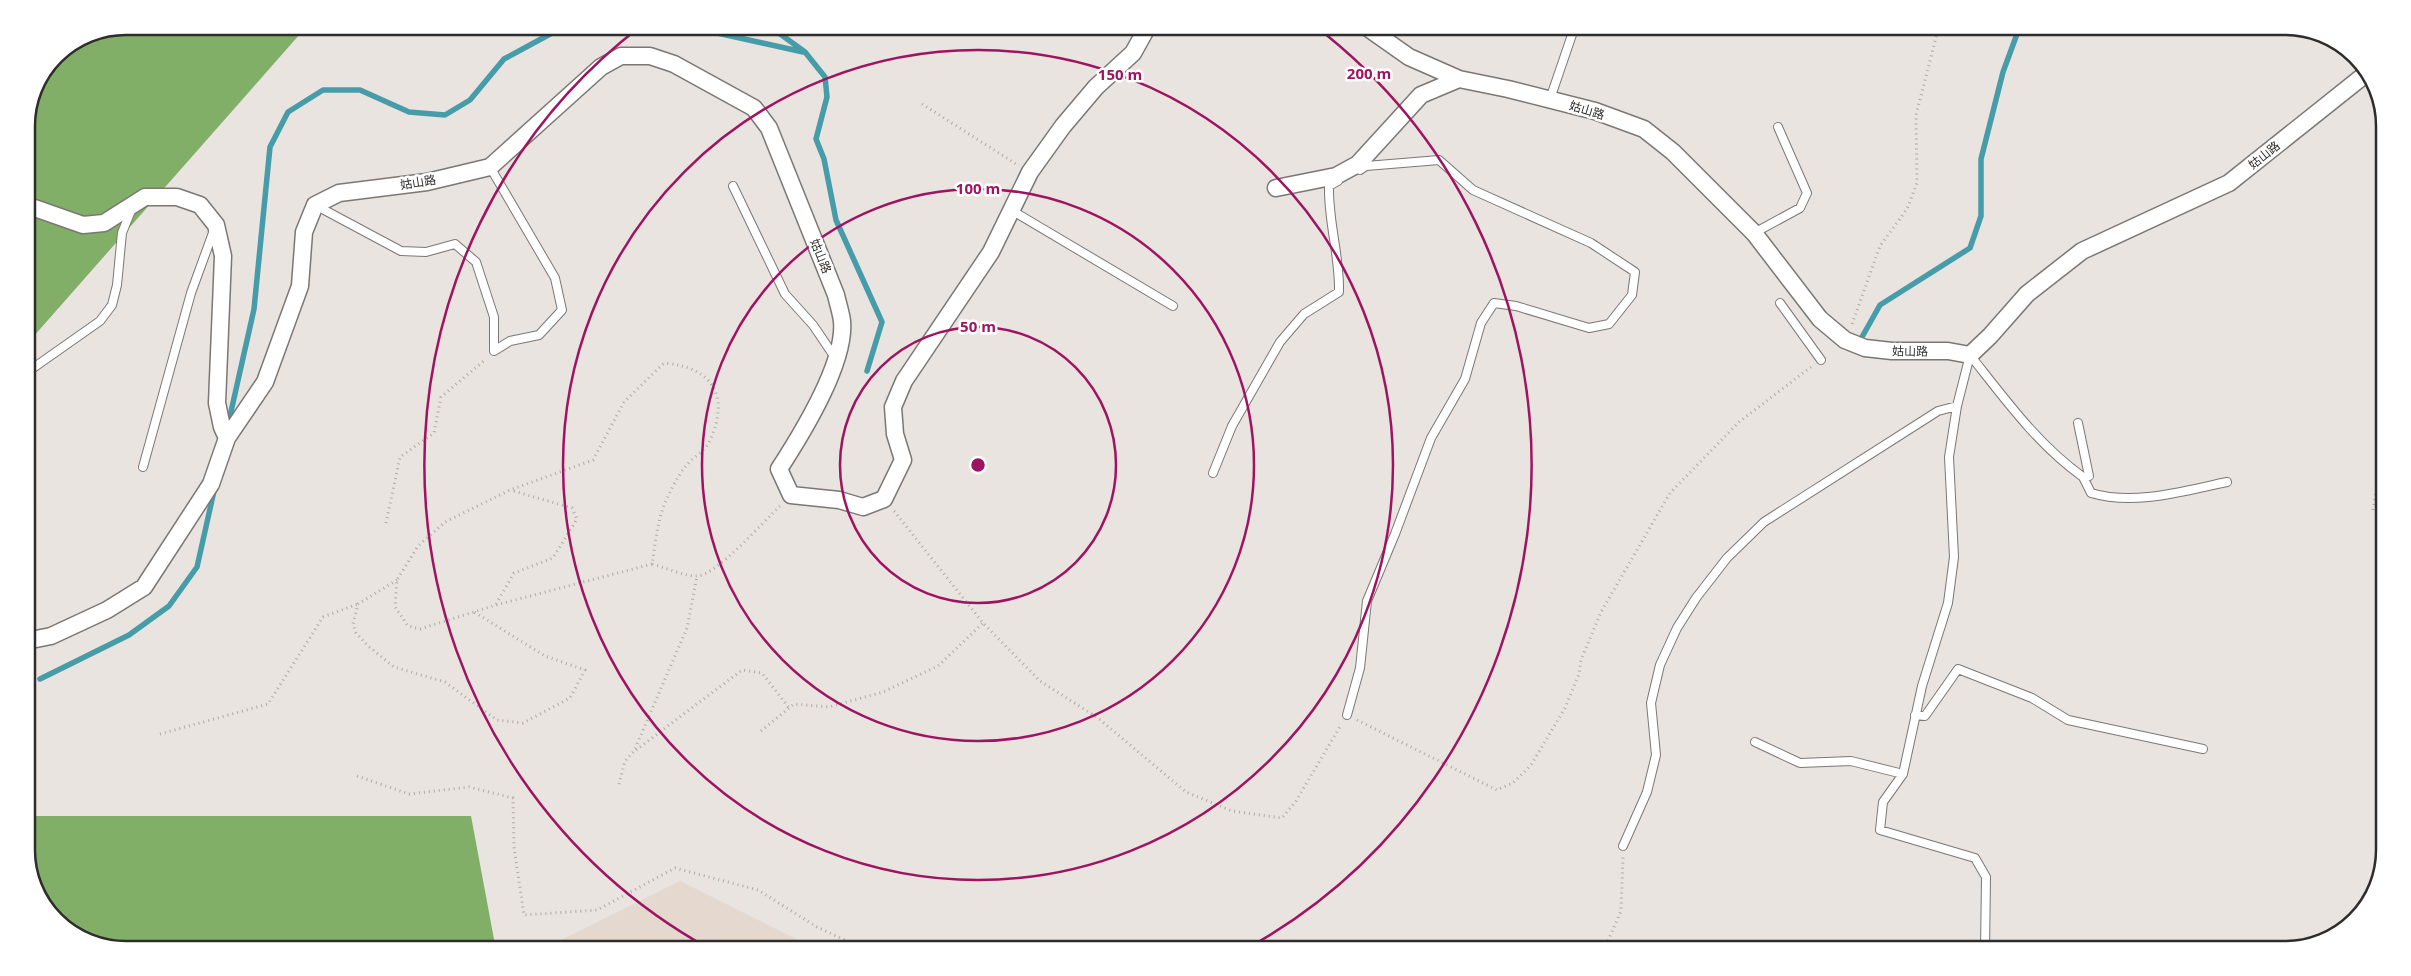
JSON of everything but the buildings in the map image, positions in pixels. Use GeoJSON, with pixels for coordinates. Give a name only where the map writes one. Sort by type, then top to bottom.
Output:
{"type":"FeatureCollection","features":[{"type":"Feature","properties":{"kind":"street"},"geometry":{"type":"LineString","coordinates":[[791,495],[839,500],[863,507],[884,499],[903,460],[895,434],[892,407],[904,381],[990,252],[1030,172],[1096,87],[1133,53],[1143,35]]}},
{"type":"Feature","properties":{"kind":"street","name":"姑山路"},"geometry":{"type":"LineString","coordinates":[[1378,35],[1409,57],[1459,79],[1595,111],[1644,129],[1673,152],[1754,232],[1820,319],[1845,340],[1865,348],[1892,351],[1948,352],[1970,355],[1990,336],[2027,294],[2082,251],[2229,183],[2362,77]]}},
{"type":"Feature","properties":{"kind":"street","name":"姑山路"},"geometry":{"type":"LineString","coordinates":[[315,205],[339,192],[427,182],[490,167],[600,67],[621,56],[650,56],[674,64],[754,108],[769,128],[836,295],[842,323],[836,360],[810,420],[778,469],[791,495]]}},
{"type":"Feature","properties":{"kind":"street"},"geometry":{"type":"LineString","coordinates":[[1276,188],[1336,176],[1358,164],[1421,95],[1459,79]]}},
{"type":"Feature","properties":{"kind":"street"},"geometry":{"type":"LineString","coordinates":[[35,208],[83,225],[104,223],[134,202],[145,197],[177,197],[200,205],[216,225],[223,256],[217,403],[222,427],[227,438]]}},
{"type":"Feature","properties":{"kind":"street"},"geometry":{"type":"LineString","coordinates":[[35,639],[59,632],[107,610],[144,587],[211,484],[227,438],[265,382],[300,286],[304,232],[315,205]]}},
{"type":"Feature","properties":{"kind":"lane"},"geometry":{"type":"LineString","coordinates":[[1550,100],[1571,35]]}},
{"type":"Feature","properties":{"kind":"lane"},"geometry":{"type":"LineString","coordinates":[[1754,232],[1800,208],[1807,193],[1778,127]]}},
{"type":"Feature","properties":{"kind":"lane"},"geometry":{"type":"LineString","coordinates":[[1213,473],[1232,426],[1280,342],[1304,314],[1339,292],[1340,268],[1328,208],[1329,186],[1366,166],[1439,160],[1473,190],[1591,243],[1635,272],[1632,295],[1609,324],[1589,328],[1516,306],[1494,303],[1482,323],[1465,379],[1431,438],[1395,534],[1367,601],[1360,668],[1347,715]]}},
{"type":"Feature","properties":{"kind":"lane"},"geometry":{"type":"LineString","coordinates":[[490,167],[555,278],[562,310],[539,334],[510,341],[494,351]]}},
{"type":"Feature","properties":{"kind":"lane"},"geometry":{"type":"LineString","coordinates":[[733,186],[785,294],[813,325],[836,360]]}},
{"type":"Feature","properties":{"kind":"lane"},"geometry":{"type":"LineString","coordinates":[[35,367],[100,321],[112,305],[117,285],[122,233],[134,202]]}},
{"type":"Feature","properties":{"kind":"lane"},"geometry":{"type":"LineString","coordinates":[[315,205],[401,251],[426,252],[455,244],[476,262],[494,317],[494,351]]}},
{"type":"Feature","properties":{"kind":"lane"},"geometry":{"type":"LineString","coordinates":[[1011,210],[1173,306]]}},
{"type":"Feature","properties":{"kind":"lane"},"geometry":{"type":"LineString","coordinates":[[143,468],[191,293],[216,225]]}},
{"type":"Feature","properties":{"kind":"lane"},"geometry":{"type":"LineString","coordinates":[[1780,303],[1820,360]]}},
{"type":"Feature","properties":{"kind":"lane"},"geometry":{"type":"LineString","coordinates":[[1970,355],[1957,406],[1949,457],[1954,557],[1948,603],[1915,715],[1903,774],[1883,802],[1880,830],[1975,858],[1986,877],[1984,941]]}},
{"type":"Feature","properties":{"kind":"lane"},"geometry":{"type":"LineString","coordinates":[[1970,355],[2032,433],[2083,478],[2091,493],[2107,498],[2156,496],[2227,482]]}},
{"type":"Feature","properties":{"kind":"lane"},"geometry":{"type":"LineString","coordinates":[[1623,846],[1647,792],[1656,755],[1651,703],[1660,665],[1677,628],[1727,558],[1764,522],[1938,411],[1957,406]]}},
{"type":"Feature","properties":{"kind":"lane"},"geometry":{"type":"LineString","coordinates":[[2078,423],[2089,476],[2083,478]]}},
{"type":"Feature","properties":{"kind":"lane"},"geometry":{"type":"LineString","coordinates":[[1915,715],[1925,716],[1958,669],[2032,698],[2068,720],[2203,749]]}},
{"type":"Feature","properties":{"kind":"lane"},"geometry":{"type":"LineString","coordinates":[[1755,742],[1800,763],[1851,761],[1903,774]]}},
{"type":"Feature","properties":{"kind":"path"},"geometry":{"type":"LineString","coordinates":[[1845,340],[1880,246],[1907,209],[1918,183],[1916,115],[1937,35]]}},
{"type":"Feature","properties":{"kind":"path"},"geometry":{"type":"LineString","coordinates":[[922,104],[1030,172]]}},
{"type":"Feature","properties":{"kind":"path"},"geometry":{"type":"LineString","coordinates":[[386,522],[400,457],[434,433],[441,397],[494,351]]}},
{"type":"Feature","properties":{"kind":"path"},"geometry":{"type":"LineString","coordinates":[[884,499],[982,623],[1040,681],[1098,718],[1186,792],[1232,811],[1282,818],[1296,801],[1347,715],[1498,790],[1513,784],[1531,765],[1565,708],[1601,612],[1670,493],[1739,422],[1820,360]]}},
{"type":"Feature","properties":{"kind":"path"},"geometry":{"type":"LineString","coordinates":[[160,734],[268,704],[323,617],[358,604],[397,580],[418,546],[445,522],[510,490],[593,460],[624,402],[664,363],[678,364],[696,370],[714,386],[720,412],[708,444],[684,468],[663,508],[652,564]]}},
{"type":"Feature","properties":{"kind":"path"},"geometry":{"type":"LineString","coordinates":[[496,605],[514,573],[553,558],[577,519],[572,508],[510,490]]}},
{"type":"Feature","properties":{"kind":"path"},"geometry":{"type":"LineString","coordinates":[[2373,510],[2376,492]]}},
{"type":"Feature","properties":{"kind":"path"},"geometry":{"type":"LineString","coordinates":[[397,580],[395,607],[408,626],[420,628],[496,605],[652,564],[697,576],[708,572],[729,557],[791,495]]}},
{"type":"Feature","properties":{"kind":"path"},"geometry":{"type":"LineString","coordinates":[[634,751],[687,628],[697,576]]}},
{"type":"Feature","properties":{"kind":"path"},"geometry":{"type":"LineString","coordinates":[[358,604],[353,624],[356,633],[368,646],[394,667],[444,682],[497,720],[523,723],[570,698],[585,670],[545,656],[474,612]]}},
{"type":"Feature","properties":{"kind":"path"},"geometry":{"type":"LineString","coordinates":[[761,731],[794,704],[829,708],[883,692],[938,666],[982,623]]}},
{"type":"Feature","properties":{"kind":"path"},"geometry":{"type":"LineString","coordinates":[[619,784],[625,761],[634,751],[742,670],[762,673],[789,708]]}},
{"type":"Feature","properties":{"kind":"path"},"geometry":{"type":"LineString","coordinates":[[357,776],[410,794],[469,787],[513,798],[514,847],[524,915],[597,910],[675,868],[758,890],[817,927],[847,941]]}},
{"type":"Feature","properties":{"kind":"path"},"geometry":{"type":"LineString","coordinates":[[1608,941],[1621,911],[1623,846]]}},
{"type":"Feature","properties":{"kind":"shaded area"},"geometry":{"type":"Polygon","coordinates":[[[680,881],[800,941],[559,941],[680,881]]]}},
{"type":"Feature","properties":{"kind":"green space"},"geometry":{"type":"Polygon","coordinates":[[[299,35],[35,335],[35,120],[38,102],[44,86],[57,66],[80,47],[102,38],[114,36],[299,35]]]}},
{"type":"Feature","properties":{"kind":"green space"},"geometry":{"type":"Polygon","coordinates":[[[35,816],[471,816],[494,941],[120,941],[102,938],[75,926],[57,910],[44,890],[35,856],[35,816]]]}},
{"type":"Feature","properties":{"kind":"waterway"},"geometry":{"type":"LineString","coordinates":[[228,425],[254,309],[270,147],[288,112],[323,90],[360,90],[409,112],[445,115],[470,100],[504,59],[548,35]]}},
{"type":"Feature","properties":{"kind":"waterway"},"geometry":{"type":"LineString","coordinates":[[726,35],[803,52]]}},
{"type":"Feature","properties":{"kind":"waterway"},"geometry":{"type":"LineString","coordinates":[[782,35],[805,52],[825,77],[827,97],[816,139],[824,159],[836,220],[882,322],[867,371]]}},
{"type":"Feature","properties":{"kind":"waterway"},"geometry":{"type":"LineString","coordinates":[[1862,337],[1880,305],[1970,248],[1981,216],[1981,159],[2003,72],[2017,35]]}},
{"type":"Feature","properties":{"kind":"waterway"},"geometry":{"type":"LineString","coordinates":[[40,679],[129,635],[169,606],[197,567],[214,491]]}}]}
